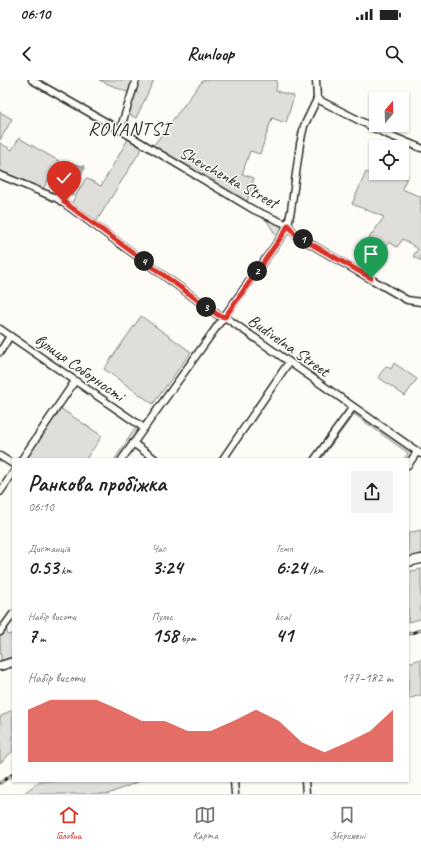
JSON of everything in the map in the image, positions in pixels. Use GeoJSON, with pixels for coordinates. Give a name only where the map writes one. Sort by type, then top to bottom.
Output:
{"type":"FeatureCollection","features":[{"type":"Feature","properties":{"kind":"main road"},"geometry":{"type":"LineString","coordinates":[[409,562],[421,559]]}},
{"type":"Feature","properties":{"kind":"main road"},"geometry":{"type":"LineString","coordinates":[[0,666],[12,662]]}},
{"type":"Feature","properties":{"kind":"street","name":"Shevchenka Street"},"geometry":{"type":"LineString","coordinates":[[32,80],[120,130],[254,210],[288,225]]}},
{"type":"Feature","properties":{"kind":"street"},"geometry":{"type":"LineString","coordinates":[[120,130],[136,80]]}},
{"type":"Feature","properties":{"kind":"street"},"geometry":{"type":"LineString","coordinates":[[0,175],[64,202],[218,315],[225,317],[284,233],[288,225],[304,126],[317,100],[316,80]]}},
{"type":"Feature","properties":{"kind":"street"},"geometry":{"type":"LineString","coordinates":[[317,100],[384,133],[421,148]]}},
{"type":"Feature","properties":{"kind":"street"},"geometry":{"type":"LineString","coordinates":[[288,225],[297,236],[407,300],[421,302]]}},
{"type":"Feature","properties":{"kind":"street","name":"Budivelna Street"},"geometry":{"type":"LineString","coordinates":[[123,458],[225,317],[419,453]]}},
{"type":"Feature","properties":{"kind":"street","name":"вулиця Соборності"},"geometry":{"type":"LineString","coordinates":[[0,329],[144,428]]}},
{"type":"Feature","properties":{"kind":"street"},"geometry":{"type":"LineString","coordinates":[[0,352],[10,336]]}},
{"type":"Feature","properties":{"kind":"street"},"geometry":{"type":"LineString","coordinates":[[224,458],[289,362]]}},
{"type":"Feature","properties":{"kind":"street"},"geometry":{"type":"LineString","coordinates":[[23,458],[75,381]]}},
{"type":"Feature","properties":{"kind":"street"},"geometry":{"type":"LineString","coordinates":[[316,458],[353,407]]}},
{"type":"Feature","properties":{"kind":"street"},"geometry":{"type":"LineString","coordinates":[[133,443],[154,458]]}},
{"type":"Feature","properties":{"kind":"street"},"geometry":{"type":"LineString","coordinates":[[409,464],[419,453]]}},
{"type":"Feature","properties":{"kind":"street"},"geometry":{"type":"LineString","coordinates":[[0,456],[12,463]]}},
{"type":"Feature","properties":{"kind":"street"},"geometry":{"type":"LineString","coordinates":[[0,492],[12,474]]}},
{"type":"Feature","properties":{"kind":"street"},"geometry":{"type":"LineString","coordinates":[[0,632],[12,615]]}},
{"type":"Feature","properties":{"kind":"street"},"geometry":{"type":"LineString","coordinates":[[234,782],[235,794]]}},
{"type":"Feature","properties":{"kind":"street"},"geometry":{"type":"LineString","coordinates":[[305,782],[306,794]]}},
{"type":"Feature","properties":{"kind":"shaded area"},"geometry":{"type":"Polygon","coordinates":[[[99,80],[133,80],[129,93],[99,80]]]}},
{"type":"Feature","properties":{"kind":"shaded area"},"geometry":{"type":"Polygon","coordinates":[[[139,80],[154,80],[136,118],[128,114],[139,80]]]}},
{"type":"Feature","properties":{"kind":"shaded area"},"geometry":{"type":"Polygon","coordinates":[[[203,80],[277,80],[276,91],[294,96],[286,123],[272,118],[260,154],[250,151],[242,174],[254,178],[247,202],[153,146],[203,80]]]}},
{"type":"Feature","properties":{"kind":"shaded area"},"geometry":{"type":"Polygon","coordinates":[[[0,112],[12,119],[0,140],[0,112]]]}},
{"type":"Feature","properties":{"kind":"shaded area"},"geometry":{"type":"Polygon","coordinates":[[[19,138],[59,161],[43,189],[0,172],[0,143],[12,150],[19,138]]]}},
{"type":"Feature","properties":{"kind":"shaded area"},"geometry":{"type":"Polygon","coordinates":[[[128,139],[142,148],[96,222],[71,204],[86,178],[101,186],[128,139]]]}},
{"type":"Feature","properties":{"kind":"shaded area"},"geometry":{"type":"Polygon","coordinates":[[[73,164],[84,166],[85,168],[79,178],[73,179],[66,173],[73,164]]]}},
{"type":"Feature","properties":{"kind":"shaded area"},"geometry":{"type":"Polygon","coordinates":[[[366,172],[369,173],[369,180],[406,180],[402,189],[421,197],[421,261],[413,256],[418,249],[403,239],[397,247],[389,242],[385,248],[369,238],[384,217],[352,204],[366,172]]]}},
{"type":"Feature","properties":{"kind":"shaded area"},"geometry":{"type":"Polygon","coordinates":[[[65,179],[78,187],[72,196],[65,189],[62,183],[65,179]]]}},
{"type":"Feature","properties":{"kind":"shaded area"},"geometry":{"type":"Polygon","coordinates":[[[265,218],[276,221],[280,224],[282,230],[277,237],[265,218]]]}},
{"type":"Feature","properties":{"kind":"shaded area"},"geometry":{"type":"Polygon","coordinates":[[[141,316],[191,352],[153,404],[104,369],[141,316]]]}},
{"type":"Feature","properties":{"kind":"shaded area"},"geometry":{"type":"Polygon","coordinates":[[[394,363],[417,379],[405,396],[378,377],[386,366],[391,369],[394,363]]]}},
{"type":"Feature","properties":{"kind":"shaded area"},"geometry":{"type":"Polygon","coordinates":[[[60,408],[102,436],[87,458],[27,458],[60,408]]]}},
{"type":"Feature","properties":{"kind":"shaded area"},"geometry":{"type":"Polygon","coordinates":[[[353,409],[414,452],[409,459],[405,458],[408,453],[354,414],[322,458],[318,458],[353,409]]]}},
{"type":"Feature","properties":{"kind":"shaded area"},"geometry":{"type":"Polygon","coordinates":[[[136,427],[139,429],[120,458],[116,458],[136,427]]]}},
{"type":"Feature","properties":{"kind":"shaded area"},"geometry":{"type":"Polygon","coordinates":[[[421,530],[421,555],[409,559],[409,533],[421,530]]]}},
{"type":"Feature","properties":{"kind":"shaded area"},"geometry":{"type":"Polygon","coordinates":[[[421,569],[421,619],[409,622],[409,572],[421,569]]]}},
{"type":"Feature","properties":{"kind":"shaded area"},"geometry":{"type":"Polygon","coordinates":[[[6,629],[8,635],[12,634],[12,659],[1,662],[0,637],[6,629]]]}},
{"type":"Feature","properties":{"kind":"shaded area"},"geometry":{"type":"Polygon","coordinates":[[[421,659],[421,695],[409,699],[409,663],[421,659]]]}},
{"type":"Feature","properties":{"kind":"shaded area"},"geometry":{"type":"Polygon","coordinates":[[[12,710],[12,752],[0,763],[0,717],[12,710]]]}},
{"type":"Feature","properties":{"kind":"shaded area"},"geometry":{"type":"Polygon","coordinates":[[[39,782],[138,782],[108,794],[23,794],[39,782]]]}},
{"type":"Feature","properties":{"kind":"railway"},"geometry":{"type":"LineString","coordinates":[[409,634],[421,630]]}},
{"type":"Feature","properties":{"kind":"railway"},"geometry":{"type":"LineString","coordinates":[[0,783],[12,775]]}},
{"type":"Feature","properties":{"kind":"district","name":"ROVANTSI"},"geometry":{"type":"Point","coordinates":[129,128]}},
{"type":"Feature","properties":{"kind":"route"},"geometry":{"type":"LineString","coordinates":[[64,202],[218,315],[225,317],[284,233],[288,225],[297,236],[371,278]]}}]}
